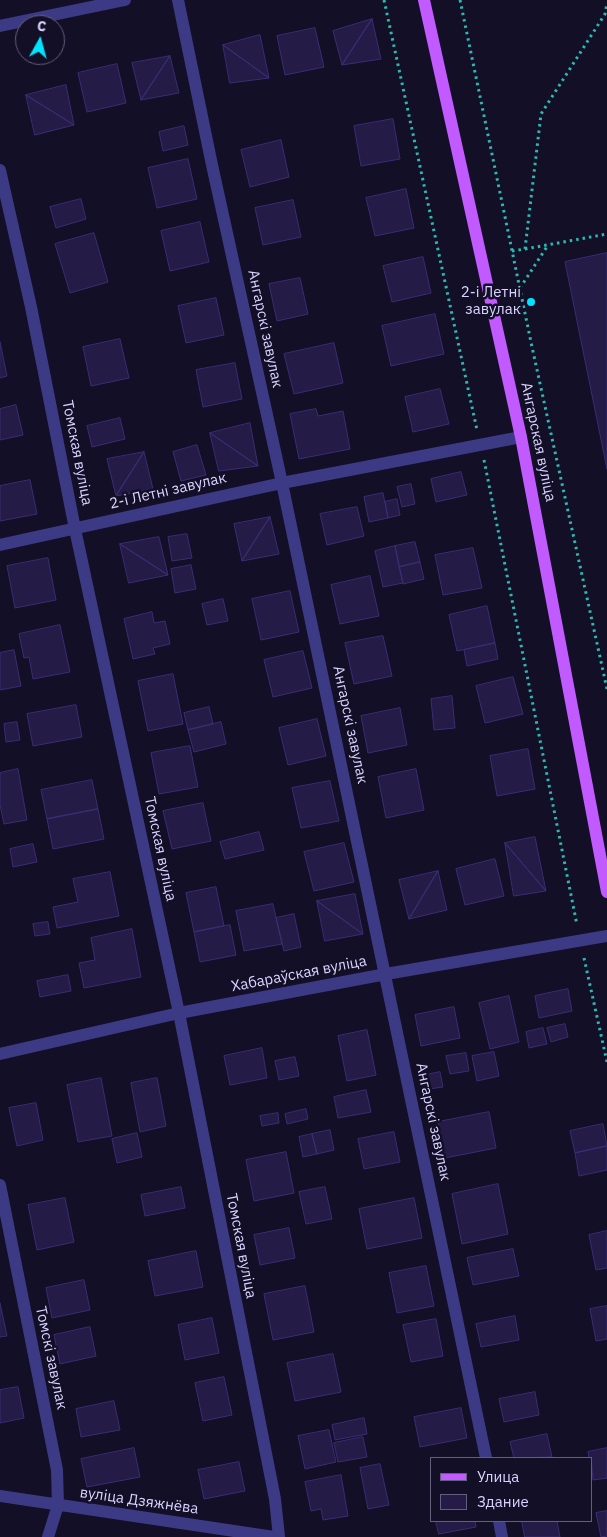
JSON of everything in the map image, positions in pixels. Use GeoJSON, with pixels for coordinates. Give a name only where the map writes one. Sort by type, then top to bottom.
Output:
{"type":"FeatureCollection","features":[{"type":"Feature","properties":{"kind":"main road","name":"Ангарская вуліца"},"geometry":{"type":"LineString","coordinates":[[424,0],[521,437],[607,892]]}},
{"type":"Feature","properties":{"kind":"street"},"geometry":{"type":"LineString","coordinates":[[0,26],[125,0]]}},
{"type":"Feature","properties":{"kind":"street","name":"Ангарскі завулак"},"geometry":{"type":"LineString","coordinates":[[178,0],[386,974],[486,1457]]}},
{"type":"Feature","properties":{"kind":"street","name":"Томская вуліца"},"geometry":{"type":"LineString","coordinates":[[0,170],[31,307],[75,529],[179,1013],[275,1499],[279,1537]]}},
{"type":"Feature","properties":{"kind":"street","name":"2-і Летні завулак"},"geometry":{"type":"LineString","coordinates":[[0,545],[282,483],[521,437]]}},
{"type":"Feature","properties":{"kind":"street","name":"Хабараўская вуліца"},"geometry":{"type":"LineString","coordinates":[[0,1054],[179,1013],[386,974],[607,936]]}},
{"type":"Feature","properties":{"kind":"street","name":"Томскі завулак"},"geometry":{"type":"LineString","coordinates":[[0,1185],[57,1470],[58,1505],[48,1537]]}},
{"type":"Feature","properties":{"kind":"street","name":"вуліца Дзяжнёва"},"geometry":{"type":"LineString","coordinates":[[0,1496],[274,1537]]}},
{"type":"Feature","properties":{"kind":"street"},"geometry":{"type":"LineString","coordinates":[[498,1522],[502,1537]]}},
{"type":"Feature","properties":{"kind":"path"},"geometry":{"type":"LineString","coordinates":[[384,0],[481,446],[580,940],[607,1062]]}},
{"type":"Feature","properties":{"kind":"path"},"geometry":{"type":"LineString","coordinates":[[460,0],[519,288],[607,688]]}},
{"type":"Feature","properties":{"kind":"path"},"geometry":{"type":"LineString","coordinates":[[524,249],[541,114],[605,14],[607,3]]}},
{"type":"Feature","properties":{"kind":"path"},"geometry":{"type":"LineString","coordinates":[[512,251],[607,234]]}},
{"type":"Feature","properties":{"kind":"path"},"geometry":{"type":"LineString","coordinates":[[519,288],[548,244]]}},
{"type":"Feature","properties":{"kind":"building"},"geometry":{"type":"Polygon","coordinates":[[[372,19],[381,59],[342,65],[372,19]]]}},
{"type":"Feature","properties":{"kind":"building"},"geometry":{"type":"Polygon","coordinates":[[[372,19],[342,65],[333,31],[372,19]]]}},
{"type":"Feature","properties":{"kind":"building"},"geometry":{"type":"Polygon","coordinates":[[[315,28],[324,67],[285,75],[277,36],[315,28]]]}},
{"type":"Feature","properties":{"kind":"building"},"geometry":{"type":"Polygon","coordinates":[[[260,35],[269,78],[223,45],[260,35]]]}},
{"type":"Feature","properties":{"kind":"building"},"geometry":{"type":"Polygon","coordinates":[[[223,45],[269,78],[230,83],[223,45]]]}},
{"type":"Feature","properties":{"kind":"building"},"geometry":{"type":"Polygon","coordinates":[[[170,56],[141,100],[132,63],[170,56]]]}},
{"type":"Feature","properties":{"kind":"building"},"geometry":{"type":"Polygon","coordinates":[[[170,56],[179,93],[141,100],[170,56]]]}},
{"type":"Feature","properties":{"kind":"building"},"geometry":{"type":"Polygon","coordinates":[[[117,64],[126,103],[87,112],[78,73],[117,64]]]}},
{"type":"Feature","properties":{"kind":"building"},"geometry":{"type":"Polygon","coordinates":[[[66,85],[74,125],[26,95],[66,85]]]}},
{"type":"Feature","properties":{"kind":"building"},"geometry":{"type":"Polygon","coordinates":[[[26,95],[74,125],[35,135],[26,95]]]}},
{"type":"Feature","properties":{"kind":"building"},"geometry":{"type":"Polygon","coordinates":[[[393,119],[400,159],[361,166],[354,126],[393,119]]]}},
{"type":"Feature","properties":{"kind":"building"},"geometry":{"type":"Polygon","coordinates":[[[184,126],[188,145],[163,151],[159,132],[184,126]]]}},
{"type":"Feature","properties":{"kind":"building"},"geometry":{"type":"Polygon","coordinates":[[[281,140],[289,177],[250,187],[241,150],[281,140]]]}},
{"type":"Feature","properties":{"kind":"building"},"geometry":{"type":"Polygon","coordinates":[[[188,159],[197,199],[157,208],[148,168],[188,159]]]}},
{"type":"Feature","properties":{"kind":"building"},"geometry":{"type":"Polygon","coordinates":[[[406,189],[414,228],[375,236],[366,198],[406,189]]]}},
{"type":"Feature","properties":{"kind":"building"},"geometry":{"type":"Polygon","coordinates":[[[81,199],[86,219],[56,228],[50,207],[81,199]]]}},
{"type":"Feature","properties":{"kind":"building"},"geometry":{"type":"Polygon","coordinates":[[[293,200],[301,237],[263,245],[255,208],[293,200]]]}},
{"type":"Feature","properties":{"kind":"building"},"geometry":{"type":"Polygon","coordinates":[[[200,222],[209,262],[170,271],[161,231],[200,222]]]}},
{"type":"Feature","properties":{"kind":"building"},"geometry":{"type":"Polygon","coordinates":[[[94,233],[108,282],[70,293],[55,244],[94,233]]]}},
{"type":"Feature","properties":{"kind":"building"},"geometry":{"type":"Polygon","coordinates":[[[607,253],[607,469],[565,262],[607,253]]]}},
{"type":"Feature","properties":{"kind":"building"},"geometry":{"type":"Polygon","coordinates":[[[423,257],[431,293],[392,302],[383,266],[423,257]]]}},
{"type":"Feature","properties":{"kind":"building"},"geometry":{"type":"Polygon","coordinates":[[[300,278],[308,314],[277,321],[269,284],[300,278]]]}},
{"type":"Feature","properties":{"kind":"building"},"geometry":{"type":"Polygon","coordinates":[[[216,298],[224,335],[186,343],[178,306],[216,298]]]}},
{"type":"Feature","properties":{"kind":"building"},"geometry":{"type":"Polygon","coordinates":[[[435,314],[444,354],[391,366],[382,326],[435,314]]]}},
{"type":"Feature","properties":{"kind":"building"},"geometry":{"type":"Polygon","coordinates":[[[120,339],[129,378],[91,386],[83,347],[120,339]]]}},
{"type":"Feature","properties":{"kind":"building"},"geometry":{"type":"Polygon","coordinates":[[[0,342],[7,376],[0,378],[0,342]]]}},
{"type":"Feature","properties":{"kind":"building"},"geometry":{"type":"Polygon","coordinates":[[[334,343],[343,383],[294,394],[284,354],[334,343]]]}},
{"type":"Feature","properties":{"kind":"building"},"geometry":{"type":"Polygon","coordinates":[[[235,363],[242,399],[203,407],[196,370],[235,363]]]}},
{"type":"Feature","properties":{"kind":"building"},"geometry":{"type":"Polygon","coordinates":[[[440,389],[449,424],[413,432],[405,397],[440,389]]]}},
{"type":"Feature","properties":{"kind":"building"},"geometry":{"type":"Polygon","coordinates":[[[16,405],[23,435],[0,440],[0,409],[16,405]]]}},
{"type":"Feature","properties":{"kind":"building"},"geometry":{"type":"Polygon","coordinates":[[[316,409],[318,416],[343,411],[350,449],[299,459],[290,414],[316,409]]]}},
{"type":"Feature","properties":{"kind":"building"},"geometry":{"type":"Polygon","coordinates":[[[120,418],[125,439],[92,447],[87,426],[120,418]]]}},
{"type":"Feature","properties":{"kind":"building"},"geometry":{"type":"Polygon","coordinates":[[[250,423],[258,466],[210,433],[250,423]]]}},
{"type":"Feature","properties":{"kind":"building"},"geometry":{"type":"Polygon","coordinates":[[[210,433],[258,466],[219,471],[210,433]]]}},
{"type":"Feature","properties":{"kind":"building"},"geometry":{"type":"Polygon","coordinates":[[[197,445],[206,475],[181,481],[173,452],[197,445]]]}},
{"type":"Feature","properties":{"kind":"building"},"geometry":{"type":"Polygon","coordinates":[[[144,452],[116,496],[107,459],[144,452]]]}},
{"type":"Feature","properties":{"kind":"building"},"geometry":{"type":"Polygon","coordinates":[[[144,452],[153,489],[116,496],[144,452]]]}},
{"type":"Feature","properties":{"kind":"building"},"geometry":{"type":"Polygon","coordinates":[[[461,472],[467,495],[436,502],[431,479],[461,472]]]}},
{"type":"Feature","properties":{"kind":"building"},"geometry":{"type":"Polygon","coordinates":[[[30,480],[37,514],[0,521],[0,486],[30,480]]]}},
{"type":"Feature","properties":{"kind":"building"},"geometry":{"type":"Polygon","coordinates":[[[411,484],[415,504],[402,507],[397,487],[411,484]]]}},
{"type":"Feature","properties":{"kind":"building"},"geometry":{"type":"Polygon","coordinates":[[[383,493],[388,518],[369,522],[364,497],[383,493]]]}},
{"type":"Feature","properties":{"kind":"building"},"geometry":{"type":"Polygon","coordinates":[[[397,499],[400,515],[388,518],[385,502],[397,499]]]}},
{"type":"Feature","properties":{"kind":"building"},"geometry":{"type":"Polygon","coordinates":[[[357,507],[364,536],[327,545],[320,514],[357,507]]]}},
{"type":"Feature","properties":{"kind":"building"},"geometry":{"type":"Polygon","coordinates":[[[270,517],[242,561],[234,524],[270,517]]]}},
{"type":"Feature","properties":{"kind":"building"},"geometry":{"type":"Polygon","coordinates":[[[270,517],[279,554],[242,561],[270,517]]]}},
{"type":"Feature","properties":{"kind":"building"},"geometry":{"type":"Polygon","coordinates":[[[187,534],[192,558],[172,561],[168,537],[187,534]]]}},
{"type":"Feature","properties":{"kind":"building"},"geometry":{"type":"Polygon","coordinates":[[[159,537],[168,575],[120,544],[159,537]]]}},
{"type":"Feature","properties":{"kind":"building"},"geometry":{"type":"Polygon","coordinates":[[[415,542],[420,562],[399,567],[395,546],[415,542]]]}},
{"type":"Feature","properties":{"kind":"building"},"geometry":{"type":"Polygon","coordinates":[[[120,544],[168,575],[129,583],[120,544]]]}},
{"type":"Feature","properties":{"kind":"building"},"geometry":{"type":"Polygon","coordinates":[[[395,546],[403,583],[383,587],[375,551],[395,546]]]}},
{"type":"Feature","properties":{"kind":"building"},"geometry":{"type":"Polygon","coordinates":[[[473,548],[482,588],[443,595],[435,555],[473,548]]]}},
{"type":"Feature","properties":{"kind":"building"},"geometry":{"type":"Polygon","coordinates":[[[48,558],[56,600],[15,608],[7,566],[48,558]]]}},
{"type":"Feature","properties":{"kind":"building"},"geometry":{"type":"Polygon","coordinates":[[[420,562],[424,579],[403,584],[399,567],[420,562]]]}},
{"type":"Feature","properties":{"kind":"building"},"geometry":{"type":"Polygon","coordinates":[[[191,565],[196,589],[175,593],[171,569],[191,565]]]}},
{"type":"Feature","properties":{"kind":"building"},"geometry":{"type":"Polygon","coordinates":[[[370,576],[379,616],[340,624],[331,585],[370,576]]]}},
{"type":"Feature","properties":{"kind":"building"},"geometry":{"type":"Polygon","coordinates":[[[290,591],[299,632],[261,640],[252,599],[290,591]]]}},
{"type":"Feature","properties":{"kind":"building"},"geometry":{"type":"Polygon","coordinates":[[[223,599],[228,621],[207,625],[202,604],[223,599]]]}},
{"type":"Feature","properties":{"kind":"building"},"geometry":{"type":"Polygon","coordinates":[[[487,606],[495,643],[457,651],[449,615],[487,606]]]}},
{"type":"Feature","properties":{"kind":"building"},"geometry":{"type":"Polygon","coordinates":[[[152,612],[154,623],[165,621],[170,644],[153,648],[155,654],[133,659],[124,619],[152,612]]]}},
{"type":"Feature","properties":{"kind":"building"},"geometry":{"type":"Polygon","coordinates":[[[60,625],[70,672],[33,679],[29,657],[24,658],[19,634],[60,625]]]}},
{"type":"Feature","properties":{"kind":"building"},"geometry":{"type":"Polygon","coordinates":[[[383,636],[392,676],[354,684],[345,643],[383,636]]]}},
{"type":"Feature","properties":{"kind":"building"},"geometry":{"type":"Polygon","coordinates":[[[495,643],[498,659],[467,666],[464,650],[495,643]]]}},
{"type":"Feature","properties":{"kind":"building"},"geometry":{"type":"Polygon","coordinates":[[[14,650],[21,686],[0,690],[0,653],[14,650]]]}},
{"type":"Feature","properties":{"kind":"building"},"geometry":{"type":"Polygon","coordinates":[[[303,651],[312,688],[273,697],[264,660],[303,651]]]}},
{"type":"Feature","properties":{"kind":"building"},"geometry":{"type":"Polygon","coordinates":[[[173,674],[183,724],[148,731],[138,681],[173,674]]]}},
{"type":"Feature","properties":{"kind":"building"},"geometry":{"type":"Polygon","coordinates":[[[513,677],[523,714],[485,723],[476,686],[513,677]]]}},
{"type":"Feature","properties":{"kind":"building"},"geometry":{"type":"Polygon","coordinates":[[[452,696],[455,728],[434,730],[431,699],[452,696]]]}},
{"type":"Feature","properties":{"kind":"building"},"geometry":{"type":"Polygon","coordinates":[[[76,705],[82,737],[33,746],[27,714],[76,705]]]}},
{"type":"Feature","properties":{"kind":"building"},"geometry":{"type":"Polygon","coordinates":[[[209,707],[213,724],[188,730],[184,713],[209,707]]]}},
{"type":"Feature","properties":{"kind":"building"},"geometry":{"type":"Polygon","coordinates":[[[400,708],[407,745],[368,753],[361,716],[400,708]]]}},
{"type":"Feature","properties":{"kind":"building"},"geometry":{"type":"Polygon","coordinates":[[[317,719],[326,756],[288,765],[279,728],[317,719]]]}},
{"type":"Feature","properties":{"kind":"building"},"geometry":{"type":"Polygon","coordinates":[[[17,722],[20,740],[6,742],[4,724],[17,722]]]}},
{"type":"Feature","properties":{"kind":"building"},"geometry":{"type":"Polygon","coordinates":[[[221,722],[226,744],[194,752],[188,730],[221,722]]]}},
{"type":"Feature","properties":{"kind":"building"},"geometry":{"type":"Polygon","coordinates":[[[190,746],[198,787],[159,794],[151,753],[190,746]]]}},
{"type":"Feature","properties":{"kind":"building"},"geometry":{"type":"Polygon","coordinates":[[[528,749],[535,789],[497,796],[490,756],[528,749]]]}},
{"type":"Feature","properties":{"kind":"building"},"geometry":{"type":"Polygon","coordinates":[[[18,769],[27,820],[4,824],[0,805],[0,773],[18,769]]]}},
{"type":"Feature","properties":{"kind":"building"},"geometry":{"type":"Polygon","coordinates":[[[416,769],[424,810],[386,818],[378,777],[416,769]]]}},
{"type":"Feature","properties":{"kind":"building"},"geometry":{"type":"Polygon","coordinates":[[[92,780],[98,809],[47,819],[41,790],[92,780]]]}},
{"type":"Feature","properties":{"kind":"building"},"geometry":{"type":"Polygon","coordinates":[[[330,781],[339,821],[301,828],[292,788],[330,781]]]}},
{"type":"Feature","properties":{"kind":"building"},"geometry":{"type":"Polygon","coordinates":[[[203,803],[211,841],[172,849],[163,811],[203,803]]]}},
{"type":"Feature","properties":{"kind":"building"},"geometry":{"type":"Polygon","coordinates":[[[98,809],[104,839],[53,849],[47,819],[98,809]]]}},
{"type":"Feature","properties":{"kind":"building"},"geometry":{"type":"Polygon","coordinates":[[[259,832],[264,850],[225,859],[220,842],[259,832]]]}},
{"type":"Feature","properties":{"kind":"building"},"geometry":{"type":"Polygon","coordinates":[[[535,837],[546,891],[505,843],[535,837]]]}},
{"type":"Feature","properties":{"kind":"building"},"geometry":{"type":"Polygon","coordinates":[[[344,843],[354,882],[314,891],[304,852],[344,843]]]}},
{"type":"Feature","properties":{"kind":"building"},"geometry":{"type":"Polygon","coordinates":[[[505,843],[546,891],[514,896],[505,843]]]}},
{"type":"Feature","properties":{"kind":"building"},"geometry":{"type":"Polygon","coordinates":[[[33,844],[37,862],[13,867],[10,849],[33,844]]]}},
{"type":"Feature","properties":{"kind":"building"},"geometry":{"type":"Polygon","coordinates":[[[495,859],[504,896],[465,905],[456,869],[495,859]]]}},
{"type":"Feature","properties":{"kind":"building"},"geometry":{"type":"Polygon","coordinates":[[[438,871],[409,919],[399,880],[438,871]]]}},
{"type":"Feature","properties":{"kind":"building"},"geometry":{"type":"Polygon","coordinates":[[[438,871],[447,910],[409,919],[438,871]]]}},
{"type":"Feature","properties":{"kind":"building"},"geometry":{"type":"Polygon","coordinates":[[[110,872],[119,916],[57,928],[53,907],[78,902],[73,879],[110,872]]]}},
{"type":"Feature","properties":{"kind":"building"},"geometry":{"type":"Polygon","coordinates":[[[216,887],[224,926],[194,932],[186,893],[216,887]]]}},
{"type":"Feature","properties":{"kind":"building"},"geometry":{"type":"Polygon","coordinates":[[[355,894],[363,934],[317,901],[355,894]]]}},
{"type":"Feature","properties":{"kind":"building"},"geometry":{"type":"Polygon","coordinates":[[[317,901],[363,934],[325,941],[317,901]]]}},
{"type":"Feature","properties":{"kind":"building"},"geometry":{"type":"Polygon","coordinates":[[[273,904],[282,944],[244,951],[236,911],[273,904]]]}},
{"type":"Feature","properties":{"kind":"building"},"geometry":{"type":"Polygon","coordinates":[[[294,914],[301,947],[284,951],[276,918],[294,914]]]}},
{"type":"Feature","properties":{"kind":"building"},"geometry":{"type":"Polygon","coordinates":[[[48,922],[50,934],[35,936],[33,924],[48,922]]]}},
{"type":"Feature","properties":{"kind":"building"},"geometry":{"type":"Polygon","coordinates":[[[230,925],[236,955],[200,962],[194,932],[230,925]]]}},
{"type":"Feature","properties":{"kind":"building"},"geometry":{"type":"Polygon","coordinates":[[[132,929],[141,977],[84,988],[79,963],[95,960],[91,938],[132,929]]]}},
{"type":"Feature","properties":{"kind":"building"},"geometry":{"type":"Polygon","coordinates":[[[68,975],[71,991],[40,997],[37,981],[68,975]]]}},
{"type":"Feature","properties":{"kind":"building"},"geometry":{"type":"Polygon","coordinates":[[[568,989],[572,1011],[539,1018],[535,996],[568,989]]]}},
{"type":"Feature","properties":{"kind":"building"},"geometry":{"type":"Polygon","coordinates":[[[509,996],[519,1042],[490,1049],[479,1003],[509,996]]]}},
{"type":"Feature","properties":{"kind":"building"},"geometry":{"type":"Polygon","coordinates":[[[454,1007],[460,1038],[421,1046],[415,1015],[454,1007]]]}},
{"type":"Feature","properties":{"kind":"building"},"geometry":{"type":"Polygon","coordinates":[[[565,1024],[568,1037],[551,1042],[547,1028],[565,1024]]]}},
{"type":"Feature","properties":{"kind":"building"},"geometry":{"type":"Polygon","coordinates":[[[543,1028],[547,1044],[529,1048],[526,1032],[543,1028]]]}},
{"type":"Feature","properties":{"kind":"building"},"geometry":{"type":"Polygon","coordinates":[[[367,1030],[376,1075],[347,1081],[338,1036],[367,1030]]]}},
{"type":"Feature","properties":{"kind":"building"},"geometry":{"type":"Polygon","coordinates":[[[262,1048],[267,1078],[230,1085],[224,1056],[262,1048]]]}},
{"type":"Feature","properties":{"kind":"building"},"geometry":{"type":"Polygon","coordinates":[[[494,1052],[499,1076],[477,1081],[472,1056],[494,1052]]]}},
{"type":"Feature","properties":{"kind":"building"},"geometry":{"type":"Polygon","coordinates":[[[466,1053],[469,1071],[450,1074],[446,1056],[466,1053]]]}},
{"type":"Feature","properties":{"kind":"building"},"geometry":{"type":"Polygon","coordinates":[[[295,1057],[299,1076],[279,1080],[275,1061],[295,1057]]]}},
{"type":"Feature","properties":{"kind":"building"},"geometry":{"type":"Polygon","coordinates":[[[440,1072],[443,1087],[429,1089],[426,1075],[440,1072]]]}},
{"type":"Feature","properties":{"kind":"building"},"geometry":{"type":"Polygon","coordinates":[[[101,1078],[112,1136],[78,1142],[67,1085],[101,1078]]]}},
{"type":"Feature","properties":{"kind":"building"},"geometry":{"type":"Polygon","coordinates":[[[157,1078],[166,1126],[140,1132],[131,1083],[157,1078]]]}},
{"type":"Feature","properties":{"kind":"building"},"geometry":{"type":"Polygon","coordinates":[[[366,1090],[371,1112],[338,1118],[334,1097],[366,1090]]]}},
{"type":"Feature","properties":{"kind":"building"},"geometry":{"type":"Polygon","coordinates":[[[36,1103],[43,1140],[17,1146],[9,1108],[36,1103]]]}},
{"type":"Feature","properties":{"kind":"building"},"geometry":{"type":"Polygon","coordinates":[[[306,1109],[308,1119],[287,1124],[285,1114],[306,1109]]]}},
{"type":"Feature","properties":{"kind":"building"},"geometry":{"type":"Polygon","coordinates":[[[489,1112],[496,1148],[445,1158],[438,1122],[489,1112]]]}},
{"type":"Feature","properties":{"kind":"building"},"geometry":{"type":"Polygon","coordinates":[[[278,1113],[279,1123],[262,1126],[260,1116],[278,1113]]]}},
{"type":"Feature","properties":{"kind":"building"},"geometry":{"type":"Polygon","coordinates":[[[603,1124],[607,1146],[575,1153],[570,1131],[603,1124]]]}},
{"type":"Feature","properties":{"kind":"building"},"geometry":{"type":"Polygon","coordinates":[[[330,1130],[334,1150],[317,1154],[312,1134],[330,1130]]]}},
{"type":"Feature","properties":{"kind":"building"},"geometry":{"type":"Polygon","coordinates":[[[394,1132],[400,1162],[364,1169],[358,1139],[394,1132]]]}},
{"type":"Feature","properties":{"kind":"building"},"geometry":{"type":"Polygon","coordinates":[[[137,1133],[142,1157],[117,1163],[112,1139],[137,1133]]]}},
{"type":"Feature","properties":{"kind":"building"},"geometry":{"type":"Polygon","coordinates":[[[312,1134],[317,1154],[303,1157],[299,1137],[312,1134]]]}},
{"type":"Feature","properties":{"kind":"building"},"geometry":{"type":"Polygon","coordinates":[[[607,1146],[607,1170],[579,1176],[575,1153],[607,1146]]]}},
{"type":"Feature","properties":{"kind":"building"},"geometry":{"type":"Polygon","coordinates":[[[286,1152],[294,1193],[254,1201],[246,1160],[286,1152]]]}},
{"type":"Feature","properties":{"kind":"building"},"geometry":{"type":"Polygon","coordinates":[[[498,1184],[508,1234],[462,1244],[452,1194],[498,1184]]]}},
{"type":"Feature","properties":{"kind":"building"},"geometry":{"type":"Polygon","coordinates":[[[181,1187],[185,1208],[145,1216],[141,1195],[181,1187]]]}},
{"type":"Feature","properties":{"kind":"building"},"geometry":{"type":"Polygon","coordinates":[[[325,1187],[332,1219],[306,1224],[299,1192],[325,1187]]]}},
{"type":"Feature","properties":{"kind":"building"},"geometry":{"type":"Polygon","coordinates":[[[65,1198],[74,1242],[37,1250],[28,1205],[65,1198]]]}},
{"type":"Feature","properties":{"kind":"building"},"geometry":{"type":"Polygon","coordinates":[[[414,1198],[422,1238],[367,1249],[359,1209],[414,1198]]]}},
{"type":"Feature","properties":{"kind":"building"},"geometry":{"type":"Polygon","coordinates":[[[289,1228],[295,1258],[260,1265],[254,1235],[289,1228]]]}},
{"type":"Feature","properties":{"kind":"building"},"geometry":{"type":"Polygon","coordinates":[[[607,1231],[607,1268],[596,1270],[589,1235],[607,1231]]]}},
{"type":"Feature","properties":{"kind":"building"},"geometry":{"type":"Polygon","coordinates":[[[513,1249],[519,1276],[473,1285],[467,1258],[513,1249]]]}},
{"type":"Feature","properties":{"kind":"building"},"geometry":{"type":"Polygon","coordinates":[[[196,1251],[203,1287],[155,1296],[148,1261],[196,1251]]]}},
{"type":"Feature","properties":{"kind":"building"},"geometry":{"type":"Polygon","coordinates":[[[426,1266],[434,1306],[397,1313],[389,1273],[426,1266]]]}},
{"type":"Feature","properties":{"kind":"building"},"geometry":{"type":"Polygon","coordinates":[[[84,1280],[90,1310],[52,1318],[46,1288],[84,1280]]]}},
{"type":"Feature","properties":{"kind":"building"},"geometry":{"type":"Polygon","coordinates":[[[305,1286],[314,1332],[273,1340],[264,1294],[305,1286]]]}},
{"type":"Feature","properties":{"kind":"building"},"geometry":{"type":"Polygon","coordinates":[[[0,1303],[7,1336],[0,1337],[0,1303]]]}},
{"type":"Feature","properties":{"kind":"building"},"geometry":{"type":"Polygon","coordinates":[[[607,1306],[607,1339],[596,1341],[590,1309],[607,1306]]]}},
{"type":"Feature","properties":{"kind":"building"},"geometry":{"type":"Polygon","coordinates":[[[515,1316],[519,1340],[481,1347],[476,1324],[515,1316]]]}},
{"type":"Feature","properties":{"kind":"building"},"geometry":{"type":"Polygon","coordinates":[[[212,1318],[219,1353],[185,1360],[178,1325],[212,1318]]]}},
{"type":"Feature","properties":{"kind":"building"},"geometry":{"type":"Polygon","coordinates":[[[436,1319],[443,1356],[411,1362],[403,1325],[436,1319]]]}},
{"type":"Feature","properties":{"kind":"building"},"geometry":{"type":"Polygon","coordinates":[[[90,1327],[96,1356],[60,1364],[54,1335],[90,1327]]]}},
{"type":"Feature","properties":{"kind":"building"},"geometry":{"type":"Polygon","coordinates":[[[333,1354],[341,1392],[295,1401],[287,1363],[333,1354]]]}},
{"type":"Feature","properties":{"kind":"building"},"geometry":{"type":"Polygon","coordinates":[[[224,1377],[232,1415],[203,1421],[195,1383],[224,1377]]]}},
{"type":"Feature","properties":{"kind":"building"},"geometry":{"type":"Polygon","coordinates":[[[18,1387],[24,1418],[0,1423],[0,1390],[18,1387]]]}},
{"type":"Feature","properties":{"kind":"building"},"geometry":{"type":"Polygon","coordinates":[[[535,1392],[539,1415],[504,1422],[499,1399],[535,1392]]]}},
{"type":"Feature","properties":{"kind":"building"},"geometry":{"type":"Polygon","coordinates":[[[114,1401],[120,1430],[81,1437],[76,1409],[114,1401]]]}},
{"type":"Feature","properties":{"kind":"building"},"geometry":{"type":"Polygon","coordinates":[[[461,1408],[467,1438],[420,1447],[414,1417],[461,1408]]]}},
{"type":"Feature","properties":{"kind":"building"},"geometry":{"type":"Polygon","coordinates":[[[364,1418],[367,1434],[335,1440],[332,1425],[364,1418]]]}},
{"type":"Feature","properties":{"kind":"building"},"geometry":{"type":"Polygon","coordinates":[[[329,1430],[336,1462],[305,1469],[298,1436],[329,1430]]]}},
{"type":"Feature","properties":{"kind":"building"},"geometry":{"type":"Polygon","coordinates":[[[547,1434],[552,1457],[514,1457],[510,1442],[547,1434]]]}},
{"type":"Feature","properties":{"kind":"building"},"geometry":{"type":"Polygon","coordinates":[[[363,1437],[367,1457],[338,1462],[334,1443],[363,1437]]]}},
{"type":"Feature","properties":{"kind":"building"},"geometry":{"type":"Polygon","coordinates":[[[134,1448],[140,1477],[87,1487],[81,1459],[134,1448]]]}},
{"type":"Feature","properties":{"kind":"building"},"geometry":{"type":"Polygon","coordinates":[[[607,1448],[607,1478],[593,1480],[592,1457],[589,1457],[588,1452],[607,1448]]]}},
{"type":"Feature","properties":{"kind":"building"},"geometry":{"type":"Polygon","coordinates":[[[239,1462],[245,1491],[204,1499],[198,1470],[239,1462]]]}},
{"type":"Feature","properties":{"kind":"building"},"geometry":{"type":"Polygon","coordinates":[[[380,1464],[389,1505],[368,1509],[360,1468],[380,1464]]]}},
{"type":"Feature","properties":{"kind":"building"},"geometry":{"type":"Polygon","coordinates":[[[341,1475],[348,1516],[323,1520],[321,1509],[311,1511],[305,1482],[341,1475]]]}},
{"type":"Feature","properties":{"kind":"building"},"geometry":{"type":"Polygon","coordinates":[[[607,1511],[607,1536],[601,1537],[596,1513],[607,1511]]]}},
{"type":"Feature","properties":{"kind":"building"},"geometry":{"type":"Polygon","coordinates":[[[436,1522],[475,1522],[476,1527],[439,1534],[436,1522]]]}},
{"type":"Feature","properties":{"kind":"building"},"geometry":{"type":"Polygon","coordinates":[[[522,1522],[557,1522],[560,1537],[525,1537],[522,1522]]]}},
{"type":"Feature","properties":{"kind":"place","name":"2-і Летні завулак"},"geometry":{"type":"Point","coordinates":[531,302]}}]}
